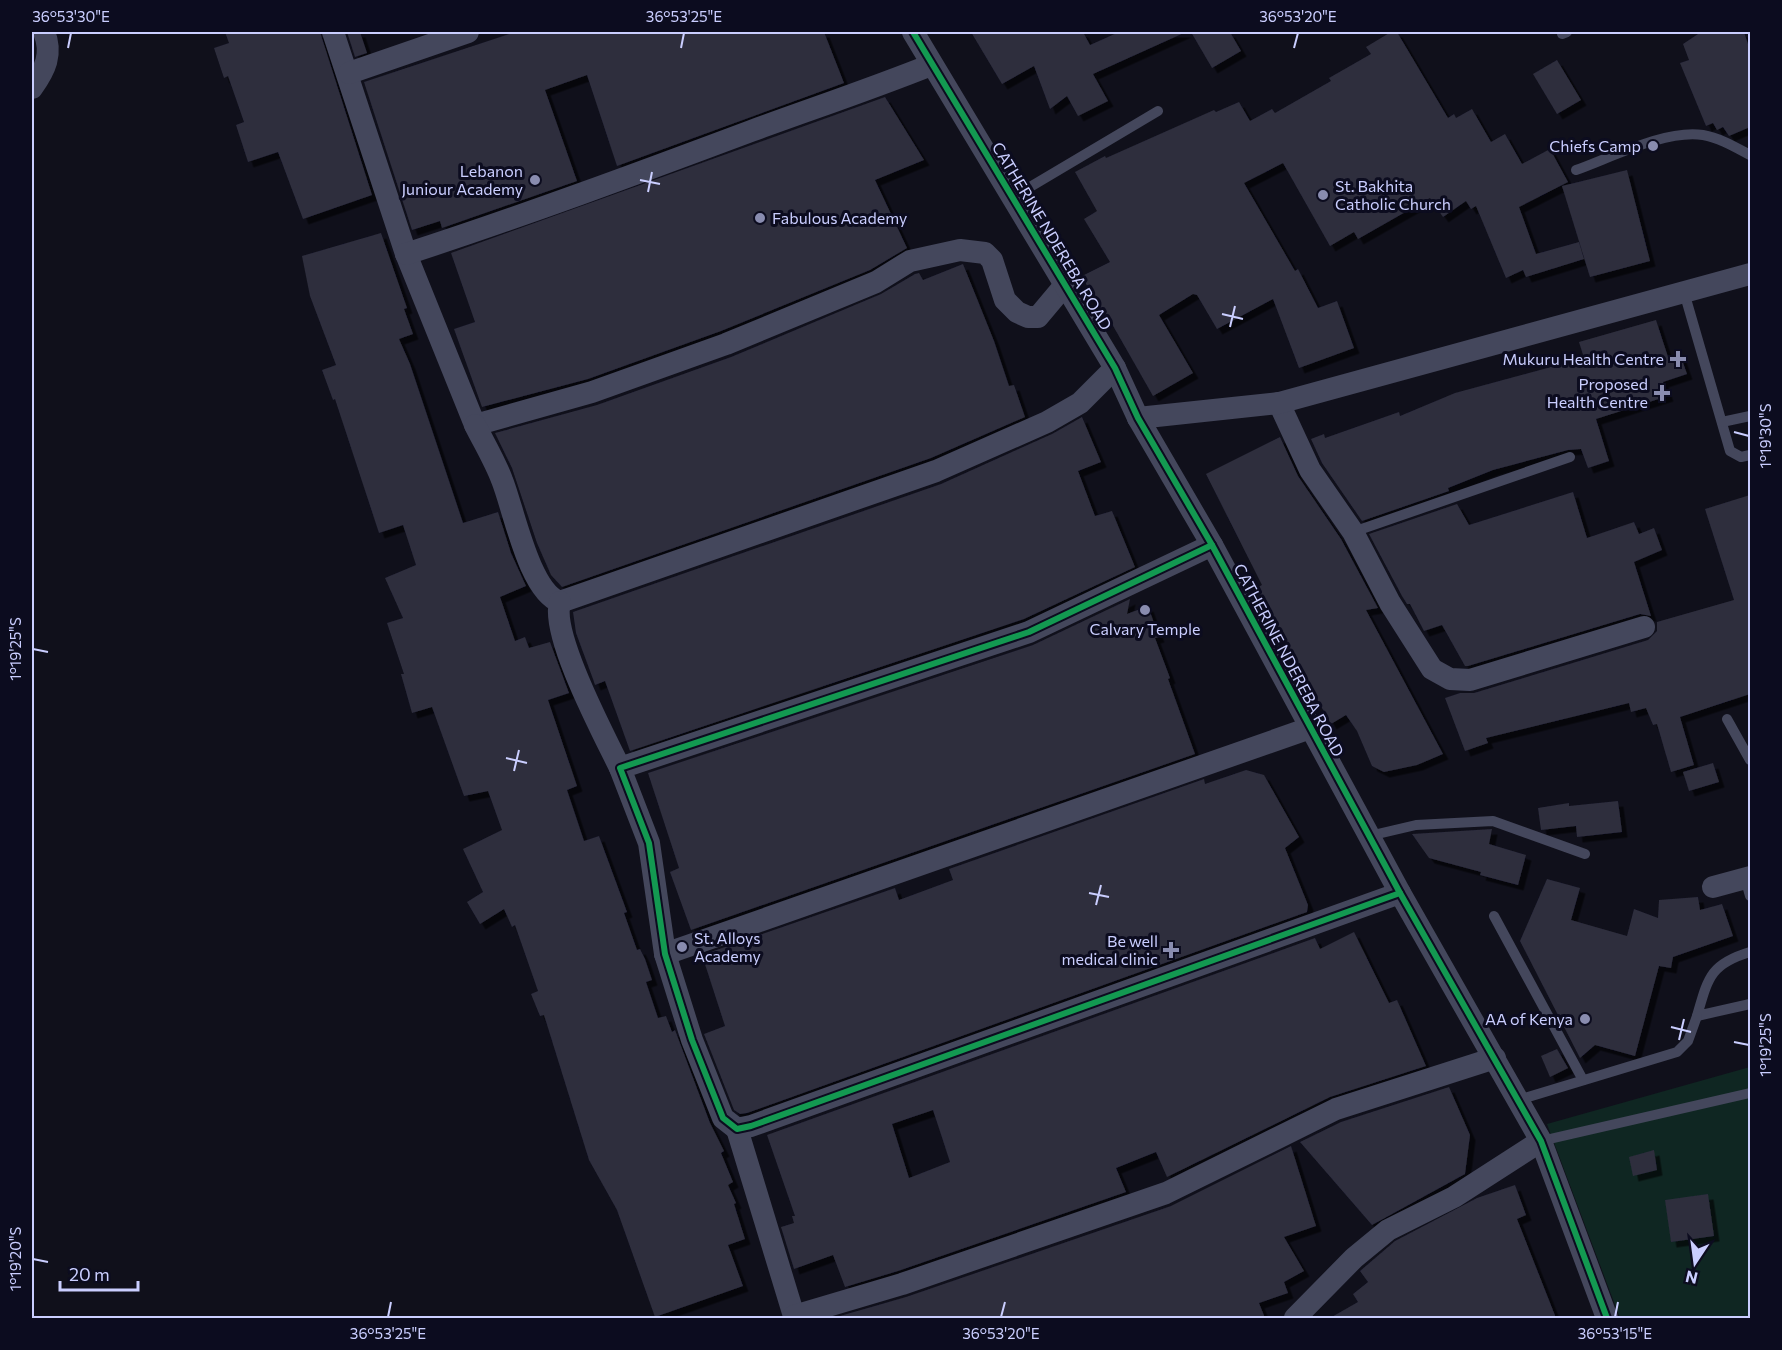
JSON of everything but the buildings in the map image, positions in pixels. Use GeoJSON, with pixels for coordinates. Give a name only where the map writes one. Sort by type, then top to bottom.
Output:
{"type":"FeatureCollection","features":[{"type":"Feature","properties":{"kind":"street"},"geometry":{"type":"LineString","coordinates":[[32,88],[46,68],[48,42],[44,32]]}},
{"type":"Feature","properties":{"kind":"street"},"geometry":{"type":"LineString","coordinates":[[333,32],[349,73],[406,254],[475,425],[501,479],[526,552],[545,592],[560,602]]}},
{"type":"Feature","properties":{"kind":"street"},"geometry":{"type":"LineString","coordinates":[[349,73],[468,32]]}},
{"type":"Feature","properties":{"kind":"street","name":"CATHERINE NDEREBA ROAD"},"geometry":{"type":"LineString","coordinates":[[913,32],[931,65],[1014,196],[1064,285],[1115,368],[1138,417],[1212,545],[1400,893],[1541,1141],[1607,1318]]}},
{"type":"Feature","properties":{"kind":"street"},"geometry":{"type":"LineString","coordinates":[[406,254],[639,174],[752,130],[848,98],[931,65]]}},
{"type":"Feature","properties":{"kind":"street"},"geometry":{"type":"LineString","coordinates":[[475,425],[592,392],[726,344],[876,282],[910,261],[960,250],[985,253],[992,260],[1005,300],[1017,312],[1028,317],[1038,317],[1064,285]]}},
{"type":"Feature","properties":{"kind":"street"},"geometry":{"type":"LineString","coordinates":[[1138,417],[1279,403],[1750,274]]}},
{"type":"Feature","properties":{"kind":"street"},"geometry":{"type":"LineString","coordinates":[[560,602],[936,471],[1047,422],[1080,403],[1115,368]]}},
{"type":"Feature","properties":{"kind":"street"},"geometry":{"type":"LineString","coordinates":[[1279,403],[1310,470],[1353,532],[1390,603],[1432,669],[1450,679],[1470,680],[1644,627]]}},
{"type":"Feature","properties":{"kind":"street"},"geometry":{"type":"LineString","coordinates":[[620,768],[1029,632],[1212,545]]}},
{"type":"Feature","properties":{"kind":"street"},"geometry":{"type":"LineString","coordinates":[[560,602],[558,610],[562,637],[583,690],[620,768],[649,843],[665,954],[714,1098],[723,1118],[736,1129],[795,1317],[902,1284],[1166,1193],[1336,1109],[1495,1058]]}},
{"type":"Feature","properties":{"kind":"street"},"geometry":{"type":"LineString","coordinates":[[665,954],[1310,728]]}},
{"type":"Feature","properties":{"kind":"street"},"geometry":{"type":"LineString","coordinates":[[1713,887],[1749,883]]}},
{"type":"Feature","properties":{"kind":"street"},"geometry":{"type":"LineString","coordinates":[[736,1129],[1400,893]]}},
{"type":"Feature","properties":{"kind":"street"},"geometry":{"type":"LineString","coordinates":[[1295,1318],[1354,1258],[1388,1230],[1455,1197],[1541,1141]]}},
{"type":"Feature","properties":{"kind":"lane"},"geometry":{"type":"LineString","coordinates":[[1014,196],[1158,111]]}},
{"type":"Feature","properties":{"kind":"lane"},"geometry":{"type":"LineString","coordinates":[[1576,170],[1647,144],[1674,137],[1701,134],[1720,140],[1750,155]]}},
{"type":"Feature","properties":{"kind":"lane"},"geometry":{"type":"LineString","coordinates":[[1684,292],[1730,451],[1741,457],[1750,454]]}},
{"type":"Feature","properties":{"kind":"lane"},"geometry":{"type":"LineString","coordinates":[[1722,422],[1750,416]]}},
{"type":"Feature","properties":{"kind":"lane"},"geometry":{"type":"LineString","coordinates":[[1353,532],[1570,457]]}},
{"type":"Feature","properties":{"kind":"lane"},"geometry":{"type":"LineString","coordinates":[[1727,719],[1750,760]]}},
{"type":"Feature","properties":{"kind":"lane"},"geometry":{"type":"LineString","coordinates":[[1369,836],[1416,825],[1493,821],[1585,854]]}},
{"type":"Feature","properties":{"kind":"lane"},"geometry":{"type":"LineString","coordinates":[[1494,916],[1583,1080]]}},
{"type":"Feature","properties":{"kind":"lane"},"geometry":{"type":"LineString","coordinates":[[1518,1100],[1677,1052],[1688,1041],[1712,972],[1722,962],[1750,952]]}},
{"type":"Feature","properties":{"kind":"lane"},"geometry":{"type":"LineString","coordinates":[[1697,1016],[1750,1004]]}},
{"type":"Feature","properties":{"kind":"lane"},"geometry":{"type":"LineString","coordinates":[[1541,1141],[1750,1093]]}},
{"type":"Feature","properties":{"kind":"green space"},"geometry":{"type":"Polygon","coordinates":[[[1750,1067],[1750,1318],[1620,1318],[1547,1124],[1750,1067]]]}},
{"type":"Feature","properties":{"kind":"cycle path"},"geometry":{"type":"LineString","coordinates":[[913,32],[1115,368],[1138,418],[1212,545],[1400,893],[1541,1141],[1607,1318]]}},
{"type":"Feature","properties":{"kind":"cycle path"},"geometry":{"type":"LineString","coordinates":[[1212,545],[1029,632],[620,768],[649,843],[665,954],[692,1040],[723,1118],[737,1129],[751,1126],[1400,893]]}},
{"type":"Feature","properties":{"kind":"place","name":"Chiefs Camp"},"geometry":{"type":"Point","coordinates":[1653,146]}},
{"type":"Feature","properties":{"kind":"place","name":"Lebanon Juniour Academy"},"geometry":{"type":"Point","coordinates":[535,180]}},
{"type":"Feature","properties":{"kind":"place","name":"St. Bakhita Catholic Church"},"geometry":{"type":"Point","coordinates":[1323,195]}},
{"type":"Feature","properties":{"kind":"place","name":"Fabulous Academy"},"geometry":{"type":"Point","coordinates":[760,218]}},
{"type":"Feature","properties":{"kind":"place","name":"Mukuru Health Centre"},"geometry":{"type":"Point","coordinates":[1678,359]}},
{"type":"Feature","properties":{"kind":"place","name":"Proposed Health Centre"},"geometry":{"type":"Point","coordinates":[1662,393]}},
{"type":"Feature","properties":{"kind":"place","name":"Calvary Temple"},"geometry":{"type":"Point","coordinates":[1145,610]}},
{"type":"Feature","properties":{"kind":"place","name":"St. Alloys Academy"},"geometry":{"type":"Point","coordinates":[682,947]}},
{"type":"Feature","properties":{"kind":"place","name":"Be well medical clinic"},"geometry":{"type":"Point","coordinates":[1171,950]}},
{"type":"Feature","properties":{"kind":"place","name":"AA of Kenya"},"geometry":{"type":"Point","coordinates":[1585,1019]}}]}
